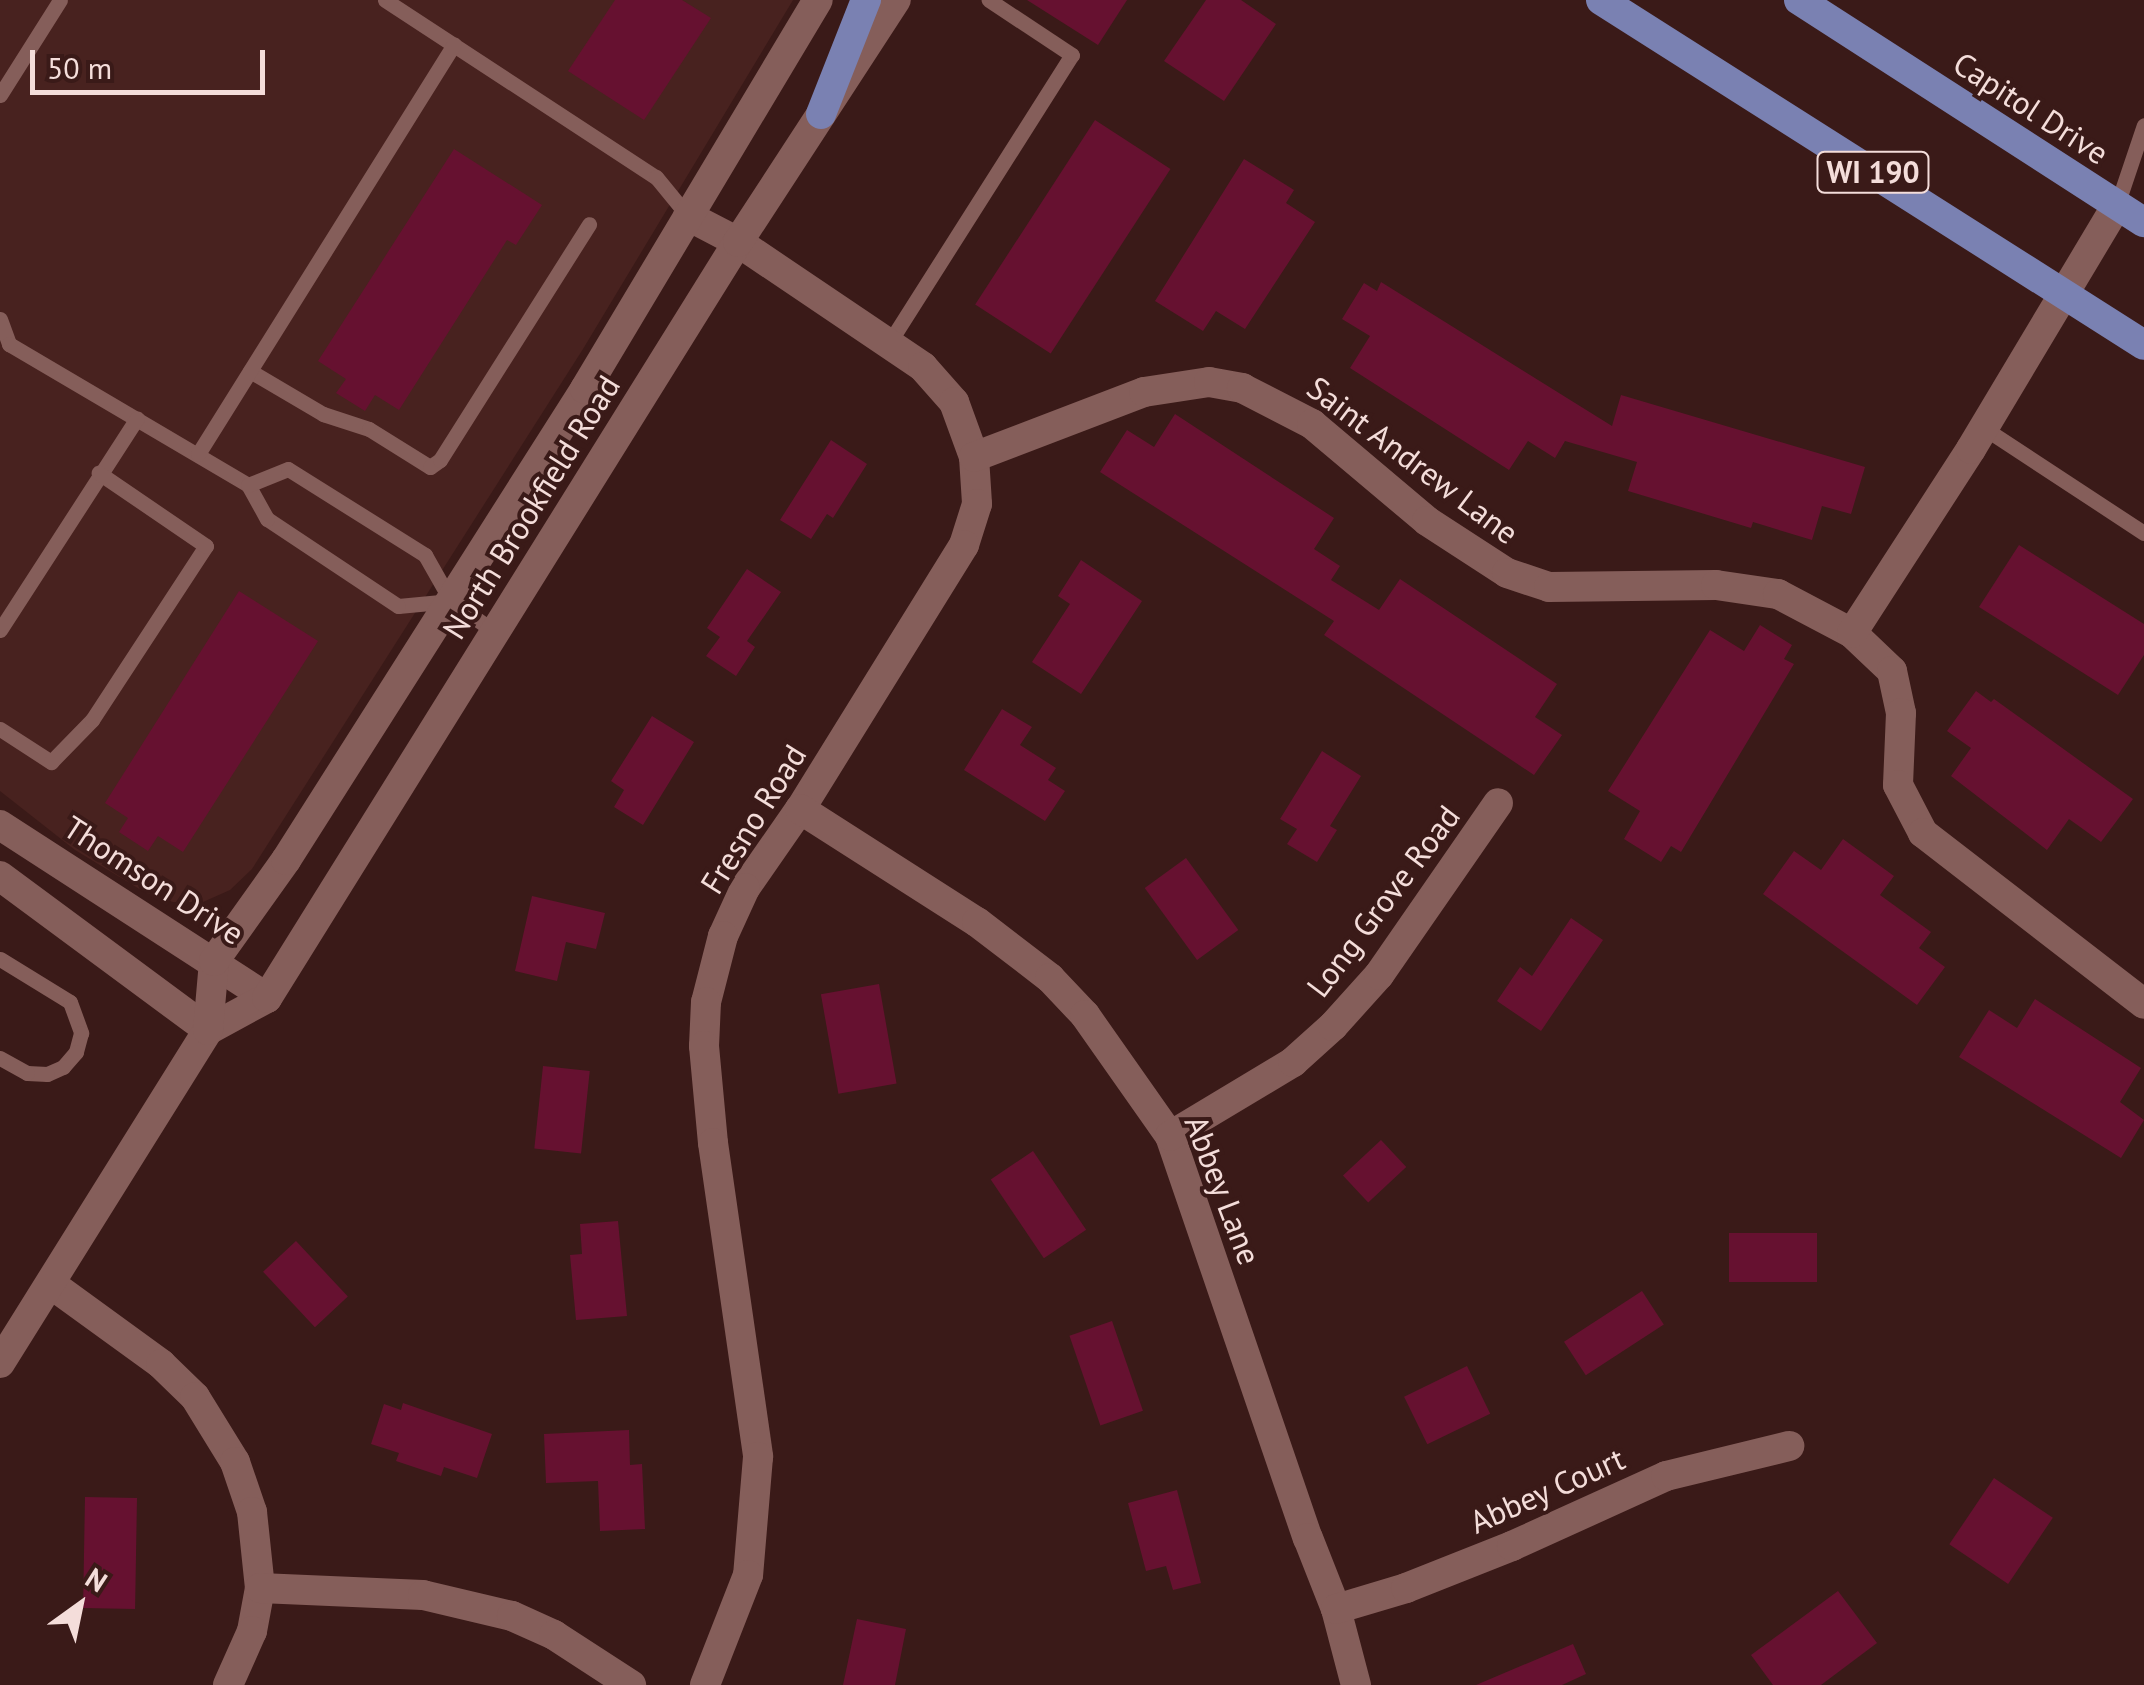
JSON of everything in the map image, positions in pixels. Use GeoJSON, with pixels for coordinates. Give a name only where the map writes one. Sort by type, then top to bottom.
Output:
{"type":"FeatureCollection","features":[{"type":"Feature","properties":{"kind":"main road"},"geometry":{"type":"LineString","coordinates":[[821,114],[866,0]]}},
{"type":"Feature","properties":{"kind":"main road","name":"WI 190"},"geometry":{"type":"LineString","coordinates":[[1601,0],[2144,345]]}},
{"type":"Feature","properties":{"kind":"main road","name":"Capitol Drive"},"geometry":{"type":"LineString","coordinates":[[1799,0],[2144,222]]}},
{"type":"Feature","properties":{"kind":"street","name":"North Brookfield Road"},"geometry":{"type":"LineString","coordinates":[[0,1364],[208,1030],[214,960],[286,860],[586,389],[818,0]]}},
{"type":"Feature","properties":{"kind":"street","name":"North Brookfield Road"},"geometry":{"type":"LineString","coordinates":[[208,1030],[267,998],[738,242],[896,0]]}},
{"type":"Feature","properties":{"kind":"street"},"geometry":{"type":"LineString","coordinates":[[1852,632],[1984,428],[2117,205]]}},
{"type":"Feature","properties":{"kind":"street","name":"Fresno Road"},"geometry":{"type":"LineString","coordinates":[[688,216],[738,242],[923,367],[954,402],[974,458],[977,504],[964,545],[800,810],[745,888],[723,936],[706,1002],[704,1046],[713,1143],[758,1457],[748,1575],[705,1685]]}},
{"type":"Feature","properties":{"kind":"street","name":"Saint Andrew Lane"},"geometry":{"type":"LineString","coordinates":[[974,458],[1144,392],[1209,382],[1242,388],[1312,424],[1427,521],[1507,574],[1550,587],[1716,585],[1778,594],[1852,632],[1892,671],[1901,713],[1898,785],[1922,833],[2144,1004]]}},
{"type":"Feature","properties":{"kind":"street","name":"Long Grove Road"},"geometry":{"type":"LineString","coordinates":[[1170,1136],[1293,1062],[1334,1026],[1380,975],[1498,803]]}},
{"type":"Feature","properties":{"kind":"street","name":"Abbey Lane"},"geometry":{"type":"LineString","coordinates":[[800,810],[977,922],[1050,978],[1094,1027],[1170,1136],[1336,1609],[1356,1685]]}},
{"type":"Feature","properties":{"kind":"street","name":"Thomson Drive"},"geometry":{"type":"LineString","coordinates":[[0,826],[214,960],[267,998]]}},
{"type":"Feature","properties":{"kind":"street"},"geometry":{"type":"LineString","coordinates":[[0,876],[208,1030]]}},
{"type":"Feature","properties":{"kind":"street"},"geometry":{"type":"LineString","coordinates":[[50,1284],[161,1364],[195,1398],[235,1462],[252,1512],[260,1588],[252,1631],[228,1685]]}},
{"type":"Feature","properties":{"kind":"street","name":"Abbey Court"},"geometry":{"type":"LineString","coordinates":[[1336,1609],[1406,1588],[1512,1546],[1666,1476],[1790,1446]]}},
{"type":"Feature","properties":{"kind":"street"},"geometry":{"type":"LineString","coordinates":[[260,1588],[423,1595],[498,1612],[554,1635],[631,1685]]}},
{"type":"Feature","properties":{"kind":"lane"},"geometry":{"type":"LineString","coordinates":[[0,94],[60,0]]}},
{"type":"Feature","properties":{"kind":"lane"},"geometry":{"type":"LineString","coordinates":[[385,0],[656,177],[688,216]]}},
{"type":"Feature","properties":{"kind":"lane"},"geometry":{"type":"LineString","coordinates":[[889,343],[1072,54],[989,0]]}},
{"type":"Feature","properties":{"kind":"lane"},"geometry":{"type":"LineString","coordinates":[[1012,15],[1024,0]]}},
{"type":"Feature","properties":{"kind":"lane"},"geometry":{"type":"LineString","coordinates":[[198,454],[454,45]]}},
{"type":"Feature","properties":{"kind":"lane"},"geometry":{"type":"LineString","coordinates":[[2117,205],[2144,125]]}},
{"type":"Feature","properties":{"kind":"lane"},"geometry":{"type":"LineString","coordinates":[[250,371],[324,414],[370,429],[430,467],[440,460],[588,224]]}},
{"type":"Feature","properties":{"kind":"lane"},"geometry":{"type":"LineString","coordinates":[[0,319],[10,344],[248,485],[268,518],[398,606],[451,601]]}},
{"type":"Feature","properties":{"kind":"lane"},"geometry":{"type":"LineString","coordinates":[[0,630],[136,418]]}},
{"type":"Feature","properties":{"kind":"lane"},"geometry":{"type":"LineString","coordinates":[[1984,428],[2144,533]]}},
{"type":"Feature","properties":{"kind":"lane"},"geometry":{"type":"LineString","coordinates":[[248,485],[288,469],[425,556],[451,601],[494,632]]}},
{"type":"Feature","properties":{"kind":"lane"},"geometry":{"type":"LineString","coordinates":[[0,730],[51,762],[92,720],[206,546],[98,473]]}},
{"type":"Feature","properties":{"kind":"lane"},"geometry":{"type":"LineString","coordinates":[[0,959],[70,1002],[81,1033],[76,1052],[63,1067],[47,1074],[27,1073],[0,1058]]}},
{"type":"Feature","properties":{"kind":"shaded area"},"geometry":{"type":"Polygon","coordinates":[[[0,0],[793,0],[583,349],[252,869],[230,890],[203,902],[173,902],[146,893],[75,850],[0,791],[0,0]]]}},
{"type":"Feature","properties":{"kind":"building"},"geometry":{"type":"Polygon","coordinates":[[[615,0],[682,0],[711,18],[644,120],[568,71],[615,0]]]}},
{"type":"Feature","properties":{"kind":"building"},"geometry":{"type":"Polygon","coordinates":[[[1027,0],[1127,0],[1098,45],[1027,0]]]}},
{"type":"Feature","properties":{"kind":"building"},"geometry":{"type":"Polygon","coordinates":[[[1206,0],[1241,0],[1276,24],[1224,101],[1164,61],[1206,0]]]}},
{"type":"Feature","properties":{"kind":"building"},"geometry":{"type":"Polygon","coordinates":[[[1095,120],[1170,169],[1051,354],[975,305],[1095,120]]]}},
{"type":"Feature","properties":{"kind":"building"},"geometry":{"type":"Polygon","coordinates":[[[454,149],[542,205],[516,245],[507,240],[399,410],[375,395],[365,411],[336,393],[346,379],[318,361],[454,149]]]}},
{"type":"Feature","properties":{"kind":"building"},"geometry":{"type":"Polygon","coordinates":[[[1244,159],[1294,190],[1286,203],[1315,222],[1245,329],[1216,311],[1203,331],[1155,301],[1244,159]]]}},
{"type":"Feature","properties":{"kind":"building"},"geometry":{"type":"Polygon","coordinates":[[[1381,282],[1612,426],[1621,395],[1865,467],[1851,514],[1822,506],[1812,540],[1753,522],[1751,528],[1628,491],[1637,462],[1565,441],[1555,458],[1528,441],[1509,470],[1350,368],[1370,336],[1342,319],[1364,283],[1377,291],[1381,282]]]}},
{"type":"Feature","properties":{"kind":"building"},"geometry":{"type":"Polygon","coordinates":[[[1175,414],[1334,518],[1314,549],[1340,566],[1331,580],[1379,610],[1400,579],[1557,684],[1535,717],[1562,735],[1534,775],[1324,635],[1334,621],[1100,472],[1127,430],[1154,447],[1175,414]]]}},
{"type":"Feature","properties":{"kind":"building"},"geometry":{"type":"Polygon","coordinates":[[[831,440],[867,464],[833,518],[827,514],[811,539],[780,520],[831,440]]]}},
{"type":"Feature","properties":{"kind":"building"},"geometry":{"type":"Polygon","coordinates":[[[2019,545],[2144,624],[2144,655],[2118,695],[1979,607],[2019,545]]]}},
{"type":"Feature","properties":{"kind":"building"},"geometry":{"type":"Polygon","coordinates":[[[1081,560],[1142,601],[1081,694],[1032,662],[1070,604],[1058,596],[1081,560]]]}},
{"type":"Feature","properties":{"kind":"building"},"geometry":{"type":"Polygon","coordinates":[[[747,569],[781,592],[747,641],[755,647],[736,676],[706,656],[720,637],[707,628],[747,569]]]}},
{"type":"Feature","properties":{"kind":"building"},"geometry":{"type":"Polygon","coordinates":[[[239,591],[318,641],[183,852],[158,836],[148,851],[119,832],[128,818],[105,803],[239,591]]]}},
{"type":"Feature","properties":{"kind":"building"},"geometry":{"type":"Polygon","coordinates":[[[1760,625],[1792,645],[1784,659],[1794,664],[1681,852],[1671,846],[1661,862],[1624,839],[1640,811],[1608,791],[1710,630],[1744,651],[1760,625]]]}},
{"type":"Feature","properties":{"kind":"building"},"geometry":{"type":"Polygon","coordinates":[[[1976,691],[1991,702],[1994,699],[2133,799],[2101,842],[2069,819],[2047,850],[1951,776],[1971,748],[1947,731],[1976,691]]]}},
{"type":"Feature","properties":{"kind":"building"},"geometry":{"type":"Polygon","coordinates":[[[1002,709],[1032,727],[1020,745],[1056,768],[1048,780],[1065,791],[1045,821],[964,770],[1002,709]]]}},
{"type":"Feature","properties":{"kind":"building"},"geometry":{"type":"Polygon","coordinates":[[[652,716],[694,742],[643,825],[614,807],[624,790],[611,781],[652,716]]]}},
{"type":"Feature","properties":{"kind":"building"},"geometry":{"type":"Polygon","coordinates":[[[1322,751],[1361,776],[1330,826],[1337,830],[1317,862],[1287,844],[1297,829],[1280,819],[1322,751]]]}},
{"type":"Feature","properties":{"kind":"building"},"geometry":{"type":"Polygon","coordinates":[[[1843,839],[1894,876],[1880,895],[1931,932],[1919,948],[1945,967],[1917,1005],[1763,894],[1794,851],[1821,870],[1843,839]]]}},
{"type":"Feature","properties":{"kind":"building"},"geometry":{"type":"Polygon","coordinates":[[[1186,858],[1238,930],[1197,960],[1145,888],[1186,858]]]}},
{"type":"Feature","properties":{"kind":"building"},"geometry":{"type":"Polygon","coordinates":[[[532,896],[605,913],[596,949],[566,942],[557,981],[515,971],[532,896]]]}},
{"type":"Feature","properties":{"kind":"building"},"geometry":{"type":"Polygon","coordinates":[[[1571,918],[1603,940],[1541,1031],[1497,1001],[1520,967],[1532,976],[1571,918]]]}},
{"type":"Feature","properties":{"kind":"building"},"geometry":{"type":"Polygon","coordinates":[[[879,984],[897,1083],[838,1094],[821,994],[879,984]]]}},
{"type":"Feature","properties":{"kind":"building"},"geometry":{"type":"Polygon","coordinates":[[[2035,999],[2141,1068],[2120,1102],[2144,1120],[2121,1158],[1959,1057],[1989,1010],[2017,1028],[2035,999]]]}},
{"type":"Feature","properties":{"kind":"building"},"geometry":{"type":"Polygon","coordinates":[[[543,1066],[590,1071],[581,1153],[534,1149],[543,1066]]]}},
{"type":"Feature","properties":{"kind":"building"},"geometry":{"type":"Polygon","coordinates":[[[1381,1140],[1406,1167],[1368,1203],[1343,1175],[1381,1140]]]}},
{"type":"Feature","properties":{"kind":"building"},"geometry":{"type":"Polygon","coordinates":[[[1033,1151],[1086,1230],[1044,1258],[991,1180],[1033,1151]]]}},
{"type":"Feature","properties":{"kind":"building"},"geometry":{"type":"Polygon","coordinates":[[[618,1221],[627,1316],[576,1320],[570,1255],[582,1254],[580,1224],[618,1221]]]}},
{"type":"Feature","properties":{"kind":"building"},"geometry":{"type":"Polygon","coordinates":[[[1729,1233],[1817,1233],[1817,1282],[1729,1282],[1729,1233]]]}},
{"type":"Feature","properties":{"kind":"building"},"geometry":{"type":"Polygon","coordinates":[[[296,1241],[348,1297],[315,1327],[263,1272],[296,1241]]]}},
{"type":"Feature","properties":{"kind":"building"},"geometry":{"type":"Polygon","coordinates":[[[1642,1291],[1664,1325],[1586,1375],[1564,1342],[1642,1291]]]}},
{"type":"Feature","properties":{"kind":"building"},"geometry":{"type":"Polygon","coordinates":[[[1112,1321],[1143,1411],[1100,1425],[1069,1336],[1112,1321]]]}},
{"type":"Feature","properties":{"kind":"building"},"geometry":{"type":"Polygon","coordinates":[[[1467,1366],[1490,1414],[1427,1444],[1404,1397],[1467,1366]]]}},
{"type":"Feature","properties":{"kind":"building"},"geometry":{"type":"Polygon","coordinates":[[[403,1403],[492,1434],[477,1478],[444,1467],[441,1476],[396,1461],[399,1453],[371,1444],[384,1404],[401,1410],[403,1403]]]}},
{"type":"Feature","properties":{"kind":"building"},"geometry":{"type":"Polygon","coordinates":[[[629,1430],[630,1465],[642,1464],[645,1529],[600,1531],[598,1481],[546,1483],[544,1434],[629,1430]]]}},
{"type":"Feature","properties":{"kind":"building"},"geometry":{"type":"Polygon","coordinates":[[[1994,1478],[2053,1518],[2008,1584],[1949,1544],[1994,1478]]]}},
{"type":"Feature","properties":{"kind":"building"},"geometry":{"type":"Polygon","coordinates":[[[1177,1490],[1201,1583],[1173,1590],[1166,1566],[1146,1571],[1128,1503],[1177,1490]]]}},
{"type":"Feature","properties":{"kind":"building"},"geometry":{"type":"Polygon","coordinates":[[[85,1497],[137,1498],[135,1609],[83,1608],[85,1497]]]}},
{"type":"Feature","properties":{"kind":"building"},"geometry":{"type":"Polygon","coordinates":[[[1838,1591],[1877,1643],[1821,1685],[1773,1685],[1751,1655],[1838,1591]]]}},
{"type":"Feature","properties":{"kind":"building"},"geometry":{"type":"Polygon","coordinates":[[[857,1619],[906,1629],[895,1685],[843,1685],[857,1619]]]}},
{"type":"Feature","properties":{"kind":"building"},"geometry":{"type":"Polygon","coordinates":[[[1573,1644],[1586,1674],[1562,1685],[1476,1685],[1573,1644]]]}}]}
